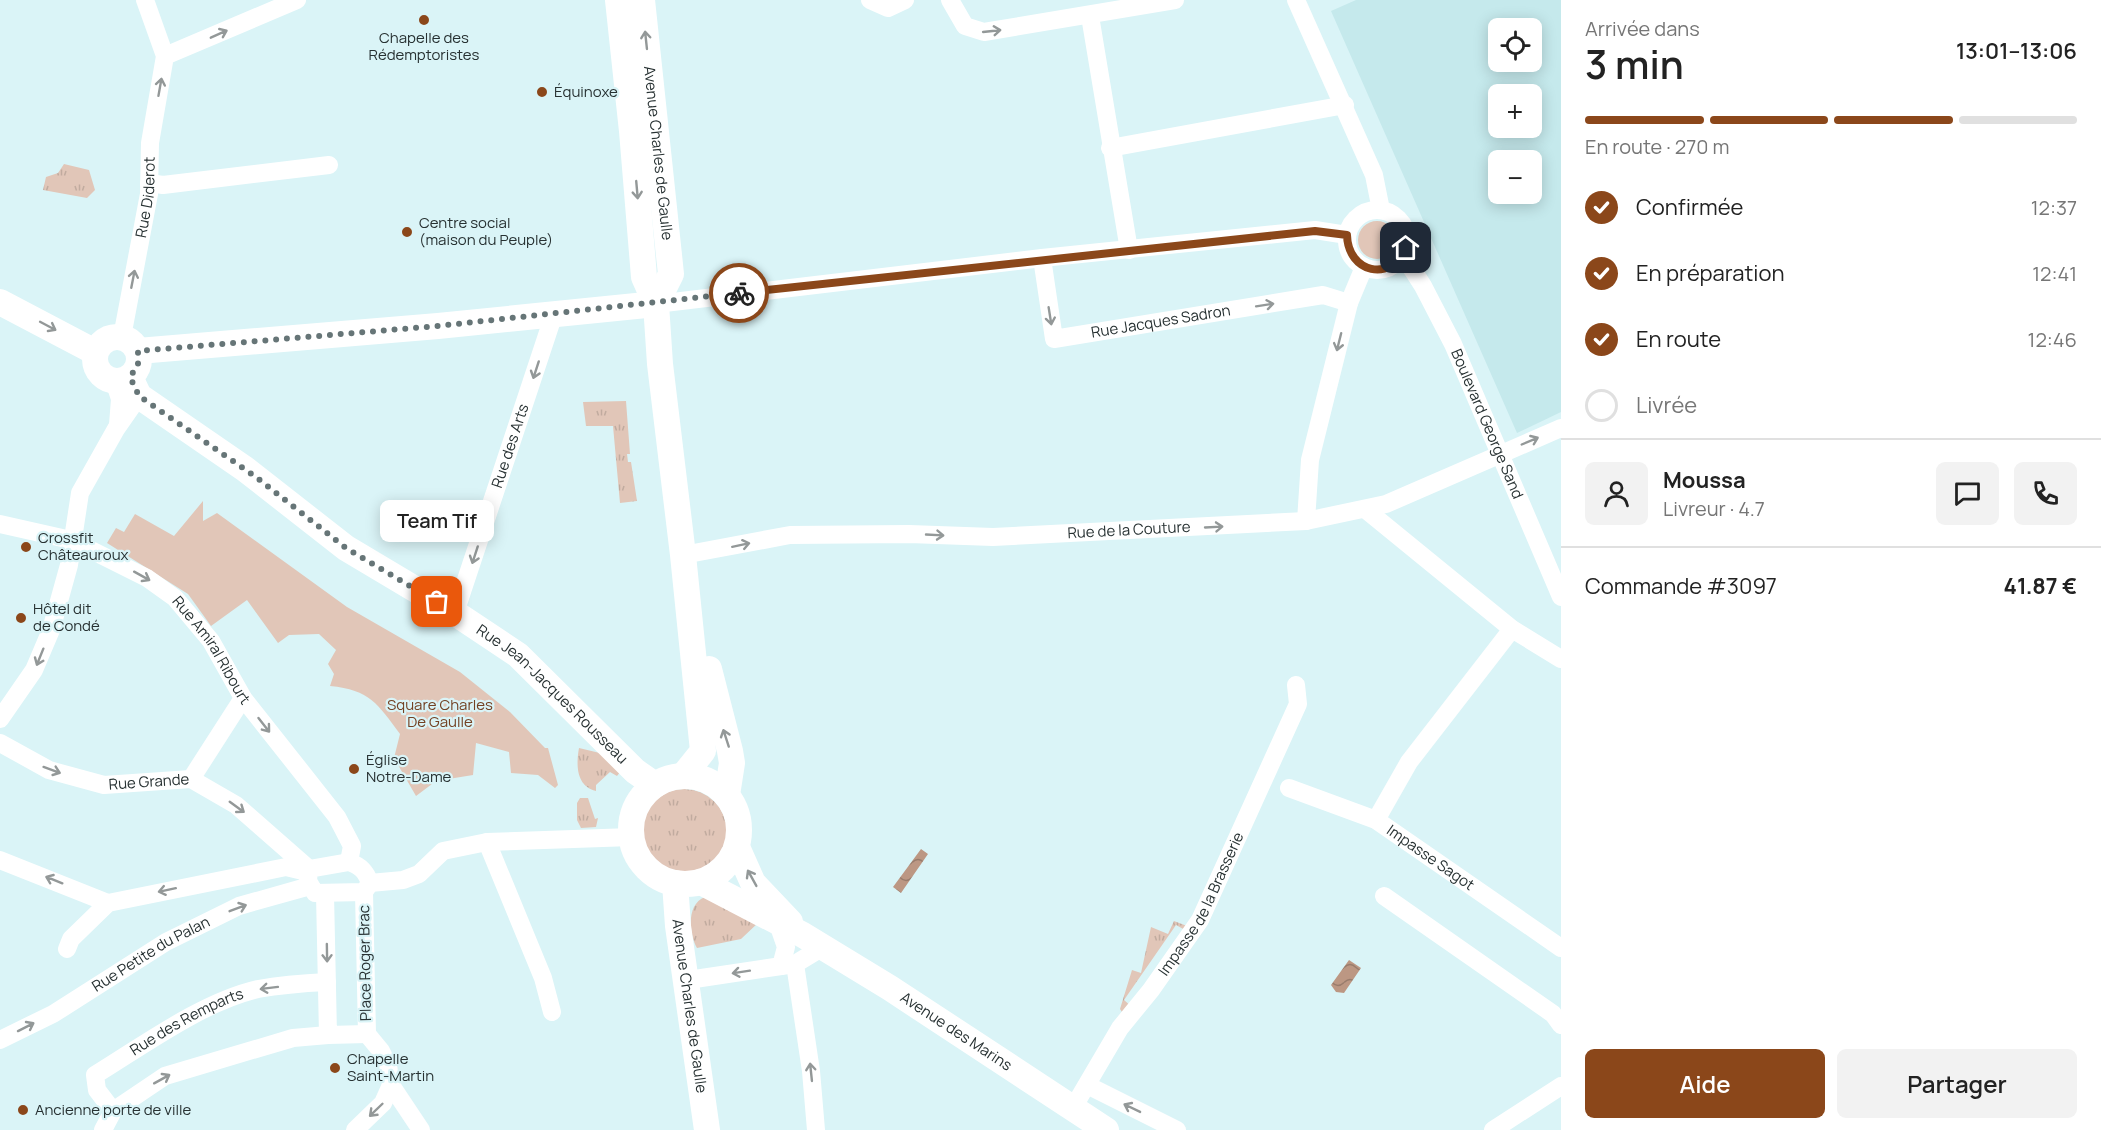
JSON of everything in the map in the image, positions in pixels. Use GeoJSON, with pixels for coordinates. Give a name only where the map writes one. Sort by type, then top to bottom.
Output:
{"type":"FeatureCollection","features":[{"type":"Feature","properties":{"kind":"main road","name":"Avenue Charles de Gaulle"},"geometry":{"type":"LineString","coordinates":[[618,0],[644,277],[656,304],[660,364],[704,751],[683,776]]}},
{"type":"Feature","properties":{"kind":"main road","name":"Avenue Charles de Gaulle"},"geometry":{"type":"LineString","coordinates":[[642,0],[670,274],[656,304]]}},
{"type":"Feature","properties":{"kind":"main road"},"geometry":{"type":"LineString","coordinates":[[0,302],[95,352],[109,337],[130,344],[554,314],[656,304]]}},
{"type":"Feature","properties":{"kind":"main road"},"geometry":{"type":"LineString","coordinates":[[130,344],[138,365],[131,388]]}},
{"type":"Feature","properties":{"kind":"main road","name":"Rue Jean-Jacques Rousseau"},"geometry":{"type":"LineString","coordinates":[[95,352],[98,371],[131,388],[250,473],[346,548],[455,613],[518,655],[635,771],[655,785]]}},
{"type":"Feature","properties":{"kind":"main road","name":"Avenue Charles de Gaulle"},"geometry":{"type":"LineString","coordinates":[[683,555],[724,735],[730,751],[732,763],[727,795]]}},
{"type":"Feature","properties":{"kind":"main road"},"geometry":{"type":"LineString","coordinates":[[683,776],[698,777],[714,784],[727,795],[736,810],[740,827],[737,847],[729,862],[717,874],[701,882],[675,883],[658,877],[645,866],[632,837],[633,816],[641,798],[655,785],[669,778],[683,776]]}},
{"type":"Feature","properties":{"kind":"main road","name":"Avenue des Marins"},"geometry":{"type":"LineString","coordinates":[[737,847],[753,883],[813,941]]}},
{"type":"Feature","properties":{"kind":"main road","name":"Avenue des Marins"},"geometry":{"type":"LineString","coordinates":[[701,882],[813,941],[890,988],[1107,1130]]}},
{"type":"Feature","properties":{"kind":"main road","name":"Avenue Charles de Gaulle"},"geometry":{"type":"LineString","coordinates":[[675,883],[678,926],[688,980],[707,1130]]}},
{"type":"Feature","properties":{"kind":"street"},"geometry":{"type":"LineString","coordinates":[[145,0],[165,56],[297,0]]}},
{"type":"Feature","properties":{"kind":"street"},"geometry":{"type":"LineString","coordinates":[[870,0],[888,8],[905,0]]}},
{"type":"Feature","properties":{"kind":"street"},"geometry":{"type":"LineString","coordinates":[[950,0],[965,26],[984,32],[1175,0]]}},
{"type":"Feature","properties":{"kind":"street"},"geometry":{"type":"LineString","coordinates":[[1301,1],[1374,175],[1382,210]]}},
{"type":"Feature","properties":{"kind":"street"},"geometry":{"type":"LineString","coordinates":[[1090,16],[1110,148],[1129,250]]}},
{"type":"Feature","properties":{"kind":"street","name":"Rue Diderot"},"geometry":{"type":"LineString","coordinates":[[130,344],[149,183],[150,143],[165,56]]}},
{"type":"Feature","properties":{"kind":"street"},"geometry":{"type":"LineString","coordinates":[[1110,148],[1344,105]]}},
{"type":"Feature","properties":{"kind":"street"},"geometry":{"type":"LineString","coordinates":[[149,183],[163,185],[329,165]]}},
{"type":"Feature","properties":{"kind":"street"},"geometry":{"type":"LineString","coordinates":[[1382,210],[1390,213],[1402,223],[1407,239],[1403,255],[1397,262],[1381,270],[1364,267],[1351,254],[1347,235],[1355,219],[1363,213],[1382,210]]}},
{"type":"Feature","properties":{"kind":"street"},"geometry":{"type":"LineString","coordinates":[[656,304],[1042,258],[1315,231],[1347,235]]}},
{"type":"Feature","properties":{"kind":"street","name":"Boulevard George Sand"},"geometry":{"type":"LineString","coordinates":[[1403,255],[1423,286],[1453,344],[1561,597]]}},
{"type":"Feature","properties":{"kind":"street","name":"Rue Jacques Sadron"},"geometry":{"type":"LineString","coordinates":[[1042,258],[1054,339],[1323,295],[1348,303]]}},
{"type":"Feature","properties":{"kind":"street"},"geometry":{"type":"LineString","coordinates":[[1306,521],[1310,460],[1348,303],[1364,267]]}},
{"type":"Feature","properties":{"kind":"street","name":"Rue des Arts"},"geometry":{"type":"LineString","coordinates":[[455,613],[554,314]]}},
{"type":"Feature","properties":{"kind":"street"},"geometry":{"type":"LineString","coordinates":[[118,426],[120,399],[131,388]]}},
{"type":"Feature","properties":{"kind":"street"},"geometry":{"type":"LineString","coordinates":[[0,719],[34,670],[46,640],[61,600],[80,493],[118,426],[131,388]]}},
{"type":"Feature","properties":{"kind":"street","name":"Rue de la Couture"},"geometry":{"type":"LineString","coordinates":[[683,555],[790,535],[909,534],[993,537],[1306,521],[1386,504],[1561,428]]}},
{"type":"Feature","properties":{"kind":"street"},"geometry":{"type":"LineString","coordinates":[[1365,509],[1512,629],[1561,659]]}},
{"type":"Feature","properties":{"kind":"street","name":"Rue Amiral Ribourt"},"geometry":{"type":"LineString","coordinates":[[0,524],[71,540],[147,578],[175,598],[211,641],[243,698],[337,818],[352,846],[349,862]]}},
{"type":"Feature","properties":{"kind":"street"},"geometry":{"type":"LineString","coordinates":[[1376,820],[1409,762],[1512,629]]}},
{"type":"Feature","properties":{"kind":"street","name":"Impasse de la Brasserie"},"geometry":{"type":"LineString","coordinates":[[1073,1108],[1120,1028],[1151,990],[1200,920],[1298,704],[1296,686]]}},
{"type":"Feature","properties":{"kind":"street"},"geometry":{"type":"LineString","coordinates":[[191,779],[243,698]]}},
{"type":"Feature","properties":{"kind":"street","name":"Rue Grande"},"geometry":{"type":"LineString","coordinates":[[0,743],[49,770],[104,784],[191,779],[236,805],[313,880]]}},
{"type":"Feature","properties":{"kind":"street","name":"Impasse Sagot"},"geometry":{"type":"LineString","coordinates":[[1288,788],[1376,820],[1561,948]]}},
{"type":"Feature","properties":{"kind":"street"},"geometry":{"type":"LineString","coordinates":[[367,888],[419,874],[443,851],[487,842],[632,837]]}},
{"type":"Feature","properties":{"kind":"street"},"geometry":{"type":"LineString","coordinates":[[487,842],[543,978],[552,1012]]}},
{"type":"Feature","properties":{"kind":"street"},"geometry":{"type":"LineString","coordinates":[[0,860],[108,903]]}},
{"type":"Feature","properties":{"kind":"street"},"geometry":{"type":"LineString","coordinates":[[313,880],[349,862]]}},
{"type":"Feature","properties":{"kind":"street","name":"Place Roger Brac"},"geometry":{"type":"LineString","coordinates":[[113,1111],[165,1076],[293,1038],[367,1034],[367,888],[363,869],[349,862]]}},
{"type":"Feature","properties":{"kind":"street"},"geometry":{"type":"LineString","coordinates":[[67,949],[71,939],[108,903],[286,867],[313,880]]}},
{"type":"Feature","properties":{"kind":"street"},"geometry":{"type":"LineString","coordinates":[[313,880],[327,982],[328,1035]]}},
{"type":"Feature","properties":{"kind":"street","name":"Place Roger Brac"},"geometry":{"type":"LineString","coordinates":[[313,880],[367,888]]}},
{"type":"Feature","properties":{"kind":"street","name":"Rue Petite du Palan"},"geometry":{"type":"LineString","coordinates":[[0,1041],[53,1014],[166,942],[239,906],[313,880]]}},
{"type":"Feature","properties":{"kind":"street"},"geometry":{"type":"LineString","coordinates":[[1384,896],[1553,1014],[1561,1025]]}},
{"type":"Feature","properties":{"kind":"street"},"geometry":{"type":"LineString","coordinates":[[777,921],[786,947],[788,965],[810,1059],[816,1130]]}},
{"type":"Feature","properties":{"kind":"street"},"geometry":{"type":"LineString","coordinates":[[688,980],[788,965],[813,941]]}},
{"type":"Feature","properties":{"kind":"street","name":"Rue des Remparts"},"geometry":{"type":"LineString","coordinates":[[113,1111],[97,1090],[95,1076],[163,1033],[238,996],[259,989],[327,982]]}},
{"type":"Feature","properties":{"kind":"street"},"geometry":{"type":"LineString","coordinates":[[367,1034],[381,1051],[388,1065],[391,1085],[420,1130]]}},
{"type":"Feature","properties":{"kind":"street"},"geometry":{"type":"LineString","coordinates":[[355,1130],[383,1103],[391,1085]]}},
{"type":"Feature","properties":{"kind":"street"},"geometry":{"type":"LineString","coordinates":[[1087,1085],[1177,1130]]}},
{"type":"Feature","properties":{"kind":"street"},"geometry":{"type":"LineString","coordinates":[[1493,1130],[1561,1086]]}},
{"type":"Feature","properties":{"kind":"street"},"geometry":{"type":"LineString","coordinates":[[103,1130],[113,1111]]}},
{"type":"Feature","properties":{"kind":"shaded area"},"geometry":{"type":"Polygon","coordinates":[[[1356,0],[1561,0],[1561,412],[1517,433],[1331,11],[1356,0]]]}},
{"type":"Feature","properties":{"kind":"green space"},"geometry":{"type":"Polygon","coordinates":[[[64,164],[89,170],[95,190],[87,198],[43,190],[46,177],[58,173],[64,164]]]}},
{"type":"Feature","properties":{"kind":"green space"},"geometry":{"type":"Polygon","coordinates":[[[1377,221],[1390,227],[1396,240],[1390,253],[1377,259],[1364,253],[1358,240],[1364,227],[1377,221]]]}},
{"type":"Feature","properties":{"kind":"green space"},"geometry":{"type":"Polygon","coordinates":[[[626,401],[630,454],[627,454],[628,462],[631,462],[637,501],[620,503],[613,426],[586,426],[583,402],[626,401]]]}},
{"type":"Feature","properties":{"kind":"green space","name":"Square Charles De Gaulle"},"geometry":{"type":"Polygon","coordinates":[[[203,501],[203,521],[217,513],[347,607],[460,672],[510,712],[545,748],[548,748],[558,785],[555,788],[538,775],[511,773],[509,752],[476,743],[473,775],[436,781],[416,796],[394,758],[400,734],[372,700],[355,691],[330,686],[334,674],[328,664],[336,650],[319,634],[289,635],[278,643],[247,600],[211,626],[188,594],[107,543],[116,528],[124,532],[135,514],[174,536],[203,501]]]}},
{"type":"Feature","properties":{"kind":"green space"},"geometry":{"type":"Polygon","coordinates":[[[579,748],[604,754],[621,771],[617,776],[610,772],[596,785],[596,791],[589,788],[584,785],[579,774],[579,748]]]}},
{"type":"Feature","properties":{"kind":"green space"},"geometry":{"type":"Polygon","coordinates":[[[684,789],[701,792],[715,801],[724,815],[727,832],[724,849],[715,863],[701,872],[684,875],[667,872],[653,863],[644,849],[641,832],[644,815],[653,801],[667,792],[684,789]]]}},
{"type":"Feature","properties":{"kind":"green space"},"geometry":{"type":"Polygon","coordinates":[[[580,798],[588,798],[595,819],[598,818],[596,827],[581,828],[577,820],[577,803],[580,798]]]}},
{"type":"Feature","properties":{"kind":"green space"},"geometry":{"type":"Polygon","coordinates":[[[705,897],[759,922],[741,939],[697,948],[691,928],[692,913],[699,901],[705,897]]]}},
{"type":"Feature","properties":{"kind":"green space"},"geometry":{"type":"Polygon","coordinates":[[[1174,921],[1187,926],[1185,930],[1176,925],[1124,1000],[1132,1007],[1122,1012],[1120,1009],[1132,970],[1141,973],[1151,927],[1168,934],[1174,921]]]}},
{"type":"Feature","properties":{"kind":"water"},"geometry":{"type":"Polygon","coordinates":[[[921,849],[928,854],[901,893],[893,887],[921,849]]]}},
{"type":"Feature","properties":{"kind":"water"},"geometry":{"type":"Polygon","coordinates":[[[1349,960],[1361,968],[1344,993],[1336,992],[1331,985],[1349,960]]]}},
{"type":"Feature","properties":{"kind":"way so far"},"geometry":{"type":"LineString","coordinates":[[437,602],[346,548],[256,477],[166,412],[139,396],[130,377],[138,365],[138,351],[438,326],[656,304],[739,293]]}},
{"type":"Feature","properties":{"kind":"place","name":"Chapelle des Rédemptoristes"},"geometry":{"type":"Point","coordinates":[424,20]}},
{"type":"Feature","properties":{"kind":"place","name":"Équinoxe"},"geometry":{"type":"Point","coordinates":[542,92]}},
{"type":"Feature","properties":{"kind":"place","name":"Centre social (maison du Peuple)"},"geometry":{"type":"Point","coordinates":[407,232]}},
{"type":"Feature","properties":{"kind":"place","name":"Crossfit Châteauroux"},"geometry":{"type":"Point","coordinates":[26,547]}},
{"type":"Feature","properties":{"kind":"place","name":"Team Tif"},"geometry":{"type":"Point","coordinates":[437,602]}},
{"type":"Feature","properties":{"kind":"place","name":"Hôtel dit de Condé"},"geometry":{"type":"Point","coordinates":[21,618]}},
{"type":"Feature","properties":{"kind":"place","name":"Église Notre-Dame"},"geometry":{"type":"Point","coordinates":[354,769]}},
{"type":"Feature","properties":{"kind":"place","name":"Chapelle Saint-Martin"},"geometry":{"type":"Point","coordinates":[335,1068]}},
{"type":"Feature","properties":{"kind":"place","name":"Ancienne porte de ville"},"geometry":{"type":"Point","coordinates":[23,1110]}},
{"type":"Feature","properties":{"kind":"route"},"geometry":{"type":"LineString","coordinates":[[739,293],[1042,258],[1315,231],[1347,235],[1347,245],[1356,262],[1373,269],[1381,270],[1390,267],[1403,255],[1406,248]]}}]}
